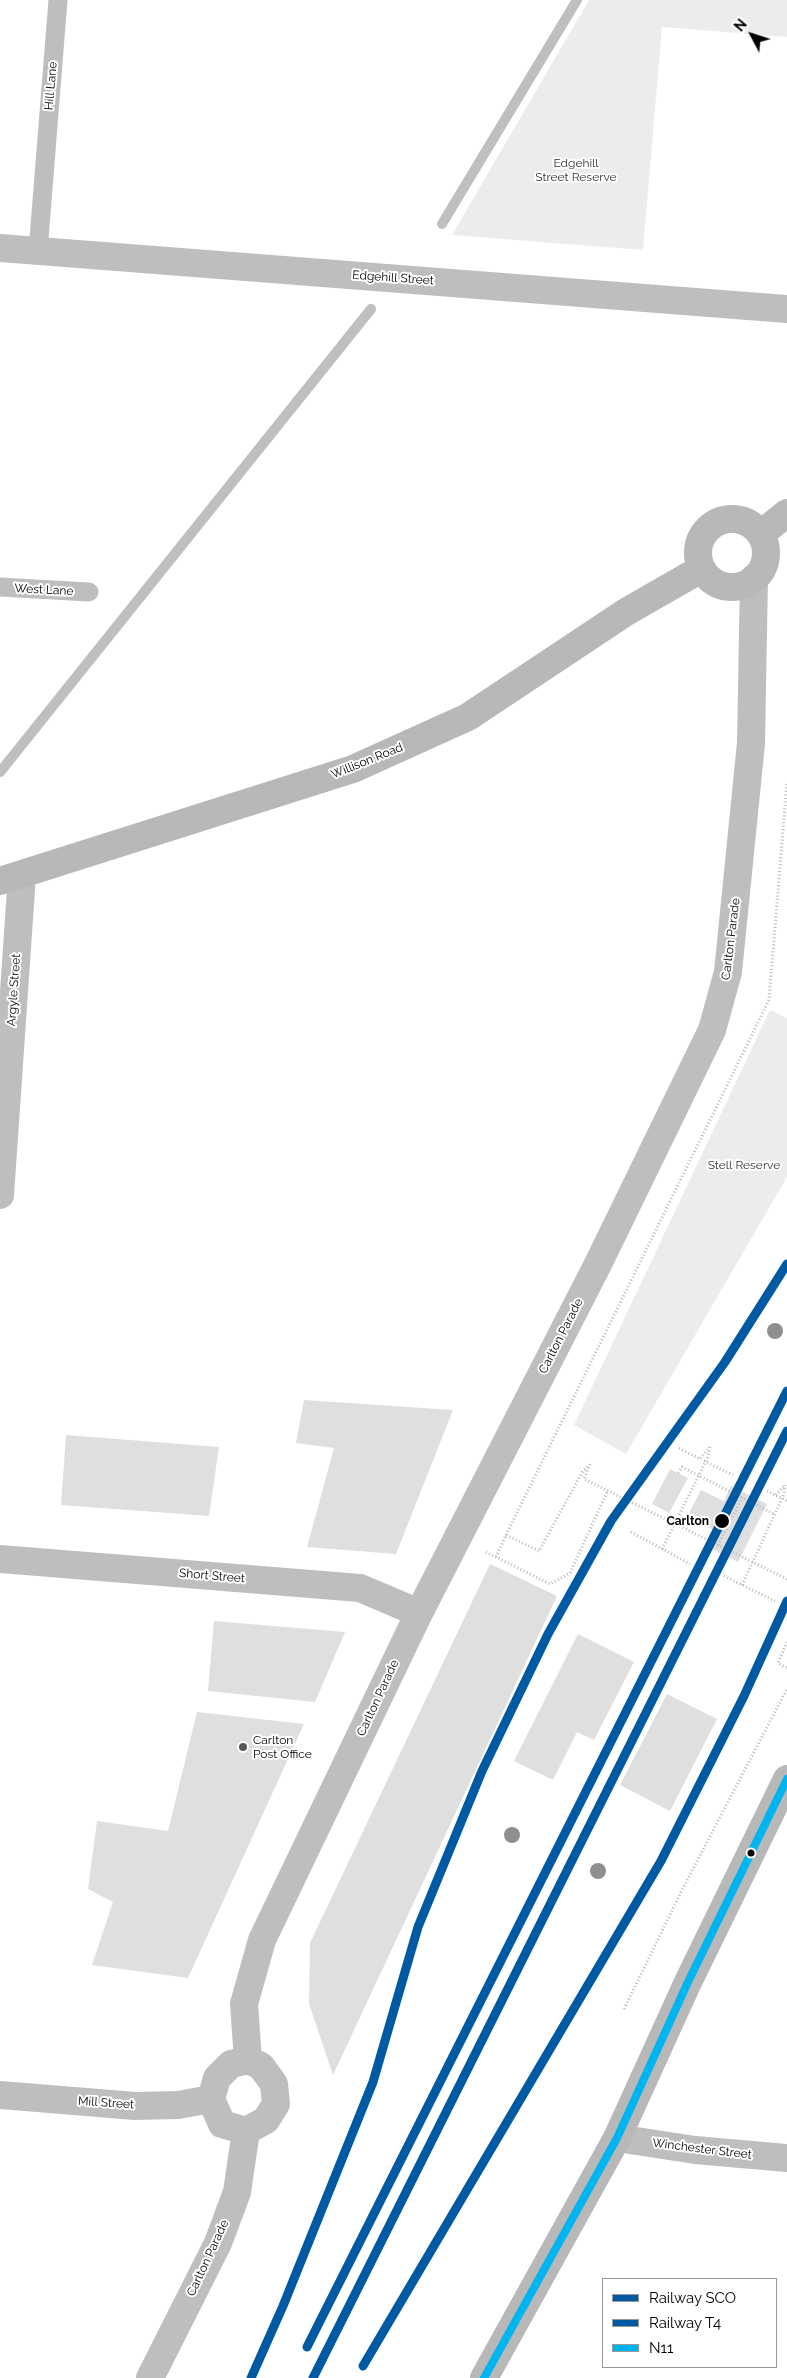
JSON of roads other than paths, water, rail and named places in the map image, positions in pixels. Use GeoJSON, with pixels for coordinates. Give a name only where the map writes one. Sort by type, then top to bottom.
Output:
{"type":"FeatureCollection","features":[{"type":"Feature","properties":{"kind":"main road"},"geometry":{"type":"LineString","coordinates":[[761,534],[787,513]]}},
{"type":"Feature","properties":{"kind":"main road"},"geometry":{"type":"LineString","coordinates":[[731,518],[743,520],[753,525],[761,534],[765,543],[765,562],[761,571],[754,578],[736,587],[726,586],[707,578],[701,569],[697,558],[697,546],[709,526],[719,520],[731,518]]}},
{"type":"Feature","properties":{"kind":"main road","name":"Willison Road"},"geometry":{"type":"LineString","coordinates":[[11,878],[353,769],[468,717],[626,612],[701,569]]}},
{"type":"Feature","properties":{"kind":"main road"},"geometry":{"type":"LineString","coordinates":[[484,2378],[617,2138],[696,1965],[787,1779]]}},
{"type":"Feature","properties":{"kind":"street","name":"Edgehill Street"},"geometry":{"type":"LineString","coordinates":[[0,248],[787,309]]}},
{"type":"Feature","properties":{"kind":"street","name":"Carlton Parade"},"geometry":{"type":"LineString","coordinates":[[248,2060],[244,2004],[262,1940],[418,1613],[598,1264],[712,1030],[728,972],[751,742],[754,578]]}},
{"type":"Feature","properties":{"kind":"street","name":"Argyle Street"},"geometry":{"type":"LineString","coordinates":[[0,1195],[11,878]]}},
{"type":"Feature","properties":{"kind":"street","name":"Short Street"},"geometry":{"type":"LineString","coordinates":[[0,1558],[360,1588],[418,1613]]}},
{"type":"Feature","properties":{"kind":"street"},"geometry":{"type":"LineString","coordinates":[[248,2060],[261,2066],[274,2084],[276,2104],[266,2120],[246,2131],[222,2124],[211,2099],[217,2078],[231,2064],[248,2060]]}},
{"type":"Feature","properties":{"kind":"street","name":"Mill Street"},"geometry":{"type":"LineString","coordinates":[[0,2095],[136,2106],[178,2106],[211,2099]]}},
{"type":"Feature","properties":{"kind":"street","name":"Carlton Parade"},"geometry":{"type":"LineString","coordinates":[[150,2378],[218,2243],[237,2192],[246,2131]]}},
{"type":"Feature","properties":{"kind":"street","name":"Winchester Street"},"geometry":{"type":"LineString","coordinates":[[617,2138],[695,2150],[787,2158]]}},
{"type":"Feature","properties":{"kind":"lane","name":"Hill Lane"},"geometry":{"type":"LineString","coordinates":[[38,250],[58,0]]}},
{"type":"Feature","properties":{"kind":"lane","name":"West Lane"},"geometry":{"type":"LineString","coordinates":[[0,587],[89,592]]}},
{"type":"Feature","properties":{"kind":"waterway"},"geometry":{"type":"LineString","coordinates":[[442,224],[577,0]]}},
{"type":"Feature","properties":{"kind":"waterway"},"geometry":{"type":"LineString","coordinates":[[0,772],[371,309]]}},
{"type":"Feature","properties":{"kind":"rail line","name":"SCO"},"geometry":{"type":"LineString","coordinates":[[251,2378],[283,2306],[373,2082],[418,1927],[482,1771],[548,1634],[611,1521],[725,1362],[787,1264]]}},
{"type":"Feature","properties":{"kind":"rail line","name":"SCO"},"geometry":{"type":"LineString","coordinates":[[307,2347],[787,1391]]}},
{"type":"Feature","properties":{"kind":"rail line","name":"T4"},"geometry":{"type":"LineString","coordinates":[[313,2378],[787,1431]]}},
{"type":"Feature","properties":{"kind":"rail line","name":"T4"},"geometry":{"type":"LineString","coordinates":[[363,2366],[661,1861],[744,1696],[787,1601]]}},
{"type":"Feature","properties":{"kind":"place","name":"Carlton"},"geometry":{"type":"Point","coordinates":[722,1521]}},
{"type":"Feature","properties":{"kind":"place","name":"Carlton Post Office"},"geometry":{"type":"Point","coordinates":[243,1747]}},
{"type":"Feature","properties":{"kind":"park label","name":"Edgehill Street Reserve"},"geometry":{"type":"Point","coordinates":[576,170]}},
{"type":"Feature","properties":{"kind":"park label","name":"Stell Reserve"},"geometry":{"type":"Point","coordinates":[744,1165]}}]}
